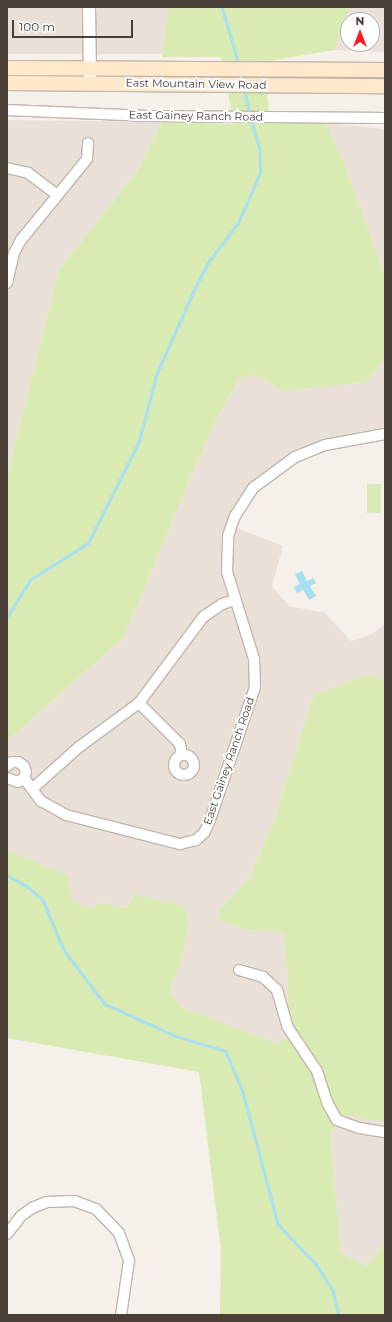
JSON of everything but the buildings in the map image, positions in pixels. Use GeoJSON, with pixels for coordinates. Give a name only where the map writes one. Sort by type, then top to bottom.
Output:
{"type":"FeatureCollection","features":[{"type":"Feature","properties":{"kind":"main road","name":"East Mountain View Road"},"geometry":{"type":"LineString","coordinates":[[7,68],[385,70]]}},
{"type":"Feature","properties":{"kind":"main road","name":"East Mountain View Road"},"geometry":{"type":"LineString","coordinates":[[7,83],[385,86]]}},
{"type":"Feature","properties":{"kind":"street"},"geometry":{"type":"LineString","coordinates":[[89,7],[90,83]]}},
{"type":"Feature","properties":{"kind":"street","name":"East Gainey Ranch Road"},"geometry":{"type":"LineString","coordinates":[[7,110],[226,116],[385,118]]}},
{"type":"Feature","properties":{"kind":"street"},"geometry":{"type":"LineString","coordinates":[[7,283],[14,252],[21,240],[56,194],[87,159],[88,143]]}},
{"type":"Feature","properties":{"kind":"street"},"geometry":{"type":"LineString","coordinates":[[7,168],[28,173],[56,194]]}},
{"type":"Feature","properties":{"kind":"street","name":"East Gainey Ranch Road"},"geometry":{"type":"LineString","coordinates":[[7,766],[15,762],[21,763],[25,768],[24,778],[32,789],[51,808],[66,815],[180,844],[196,840],[204,833],[210,820],[255,687],[254,659],[227,572],[228,536],[235,516],[253,488],[278,467],[304,452],[325,446],[385,434]]}},
{"type":"Feature","properties":{"kind":"street"},"geometry":{"type":"LineString","coordinates":[[32,789],[79,747],[139,703],[203,617],[222,604],[235,600]]}},
{"type":"Feature","properties":{"kind":"street"},"geometry":{"type":"LineString","coordinates":[[139,703],[180,744],[182,755]]}},
{"type":"Feature","properties":{"kind":"street"},"geometry":{"type":"LineString","coordinates":[[7,778],[15,782],[24,778]]}},
{"type":"Feature","properties":{"kind":"street"},"geometry":{"type":"LineString","coordinates":[[240,970],[263,977],[277,990],[288,1026],[316,1071],[328,1104],[337,1120],[359,1128],[385,1132]]}},
{"type":"Feature","properties":{"kind":"street"},"geometry":{"type":"LineString","coordinates":[[7,1234],[21,1216],[32,1208],[48,1202],[74,1201],[96,1209],[107,1218],[119,1233],[125,1246],[129,1261],[121,1315]]}},
{"type":"Feature","properties":{"kind":"shaded area"},"geometry":{"type":"Polygon","coordinates":[[[7,7],[169,7],[169,54],[7,54],[7,7]]]}},
{"type":"Feature","properties":{"kind":"shaded area"},"geometry":{"type":"Polygon","coordinates":[[[350,7],[385,7],[385,52],[380,52],[380,12],[348,12],[350,7]]]}},
{"type":"Feature","properties":{"kind":"shaded area"},"geometry":{"type":"Polygon","coordinates":[[[340,34],[340,50],[334,50],[340,34]]]}},
{"type":"Feature","properties":{"kind":"shaded area"},"geometry":{"type":"Polygon","coordinates":[[[7,120],[162,122],[137,172],[59,270],[7,477],[7,120]]]}},
{"type":"Feature","properties":{"kind":"shaded area"},"geometry":{"type":"Polygon","coordinates":[[[326,123],[385,129],[385,275],[344,163],[326,123]]]}},
{"type":"Feature","properties":{"kind":"shaded area"},"geometry":{"type":"Polygon","coordinates":[[[385,357],[385,431],[299,448],[250,483],[226,524],[283,546],[272,586],[289,606],[325,613],[351,641],[372,634],[385,624],[385,680],[367,675],[314,695],[271,829],[249,878],[222,908],[248,930],[283,932],[288,975],[287,1040],[278,1044],[180,1007],[169,990],[182,959],[188,926],[150,898],[135,894],[127,908],[103,903],[90,908],[73,902],[7,850],[7,741],[124,637],[216,420],[239,379],[254,374],[284,391],[367,382],[385,357]]]}},
{"type":"Feature","properties":{"kind":"shaded area"},"geometry":{"type":"Polygon","coordinates":[[[346,1115],[385,1122],[385,1243],[367,1266],[341,1253],[330,1133],[346,1115]]]}},
{"type":"Feature","properties":{"kind":"green space"},"geometry":{"type":"Polygon","coordinates":[[[169,7],[350,7],[348,12],[340,12],[340,34],[334,50],[264,62],[270,123],[326,123],[344,163],[385,275],[385,357],[367,382],[284,391],[254,374],[239,379],[216,420],[124,637],[7,741],[7,477],[59,270],[137,172],[162,122],[234,124],[221,57],[162,57],[169,7]]]}},
{"type":"Feature","properties":{"kind":"green space"},"geometry":{"type":"Polygon","coordinates":[[[367,484],[381,484],[381,513],[367,513],[367,484]]]}},
{"type":"Feature","properties":{"kind":"green space"},"geometry":{"type":"Polygon","coordinates":[[[367,675],[385,680],[385,1122],[346,1115],[330,1133],[341,1253],[367,1266],[385,1243],[385,1315],[220,1315],[221,1251],[199,1072],[7,1038],[7,850],[67,875],[73,902],[90,908],[103,903],[127,908],[135,894],[185,907],[188,926],[182,959],[169,990],[180,1007],[278,1044],[287,1039],[288,975],[283,932],[248,930],[217,919],[222,908],[249,878],[271,829],[314,695],[367,675]]]}},
{"type":"Feature","properties":{"kind":"water"},"geometry":{"type":"Polygon","coordinates":[[[302,571],[307,581],[313,578],[316,583],[310,586],[316,596],[309,600],[303,590],[297,593],[294,587],[300,584],[295,574],[302,571]]]}},
{"type":"Feature","properties":{"kind":"waterway"},"geometry":{"type":"LineString","coordinates":[[222,7],[239,64]]}},
{"type":"Feature","properties":{"kind":"waterway"},"geometry":{"type":"LineString","coordinates":[[245,90],[250,115]]}},
{"type":"Feature","properties":{"kind":"waterway"},"geometry":{"type":"LineString","coordinates":[[7,617],[30,580],[88,543],[139,441],[157,373],[193,292],[207,264],[238,223],[260,173],[259,148],[251,120]]}},
{"type":"Feature","properties":{"kind":"waterway"},"geometry":{"type":"LineString","coordinates":[[7,875],[27,886],[43,900],[64,950],[105,1004],[176,1036],[226,1051],[243,1092],[278,1224],[316,1264],[333,1290],[339,1315]]}}]}
